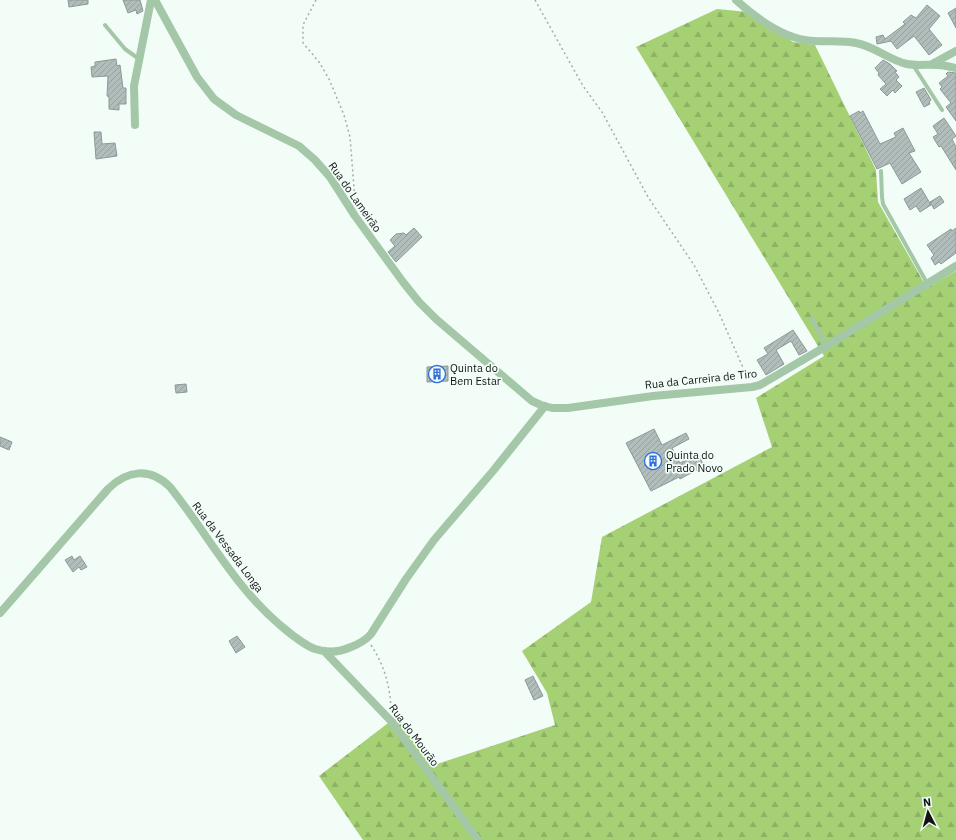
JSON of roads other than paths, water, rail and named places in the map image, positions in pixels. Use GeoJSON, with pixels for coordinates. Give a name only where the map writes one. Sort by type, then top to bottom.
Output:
{"type":"FeatureCollection","features":[{"type":"Feature","properties":{"kind":"street"},"geometry":{"type":"LineString","coordinates":[[135,125],[134,94],[151,0]]}},
{"type":"Feature","properties":{"kind":"street","name":"Rua do Lameirão"},"geometry":{"type":"LineString","coordinates":[[155,0],[197,77],[214,99],[236,115],[299,146],[315,160],[330,177],[355,216],[419,302],[436,319],[532,401],[545,406]]}},
{"type":"Feature","properties":{"kind":"street"},"geometry":{"type":"LineString","coordinates":[[736,0],[767,23],[794,38],[814,41],[827,40],[855,42],[896,60],[913,65],[932,64],[956,68]]}},
{"type":"Feature","properties":{"kind":"street"},"geometry":{"type":"LineString","coordinates":[[932,64],[956,51]]}},
{"type":"Feature","properties":{"kind":"street","name":"Rua da Carreira de Tiro"},"geometry":{"type":"LineString","coordinates":[[545,406],[568,408],[653,396],[752,387],[766,382],[956,266]]}},
{"type":"Feature","properties":{"kind":"street","name":"Rua da Vessada Longa"},"geometry":{"type":"LineString","coordinates":[[0,613],[113,484],[124,476],[140,474],[149,475],[164,482],[170,487],[220,558],[255,602],[297,640],[315,649],[324,651],[344,650],[368,638],[376,628],[406,579],[434,540],[493,471],[545,406]]}},
{"type":"Feature","properties":{"kind":"street","name":"Rua do Mourão"},"geometry":{"type":"LineString","coordinates":[[324,651],[391,721],[478,840]]}},
{"type":"Feature","properties":{"kind":"lane"},"geometry":{"type":"LineString","coordinates":[[106,25],[125,49],[140,59]]}},
{"type":"Feature","properties":{"kind":"lane"},"geometry":{"type":"LineString","coordinates":[[913,65],[942,110]]}},
{"type":"Feature","properties":{"kind":"lane"},"geometry":{"type":"LineString","coordinates":[[881,170],[883,204],[928,284]]}},
{"type":"Feature","properties":{"kind":"lane"},"geometry":{"type":"LineString","coordinates":[[812,318],[826,346]]}},
{"type":"Feature","properties":{"kind":"place","name":"Quinta do Bem Estar"},"geometry":{"type":"Point","coordinates":[437,374]}},
{"type":"Feature","properties":{"kind":"place","name":"Quinta do Prado Novo"},"geometry":{"type":"Point","coordinates":[653,461]}}]}
